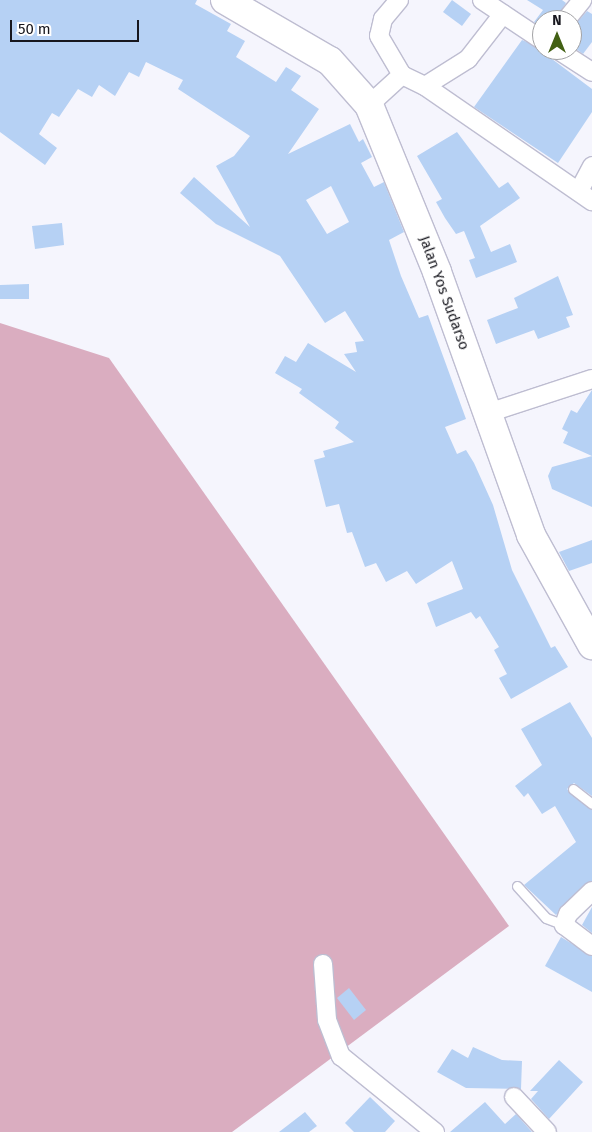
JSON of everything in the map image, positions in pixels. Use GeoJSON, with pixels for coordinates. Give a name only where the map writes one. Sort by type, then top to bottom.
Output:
{"type":"FeatureCollection","features":[{"type":"Feature","properties":{"kind":"highway","name":"Jalan Yos Sudarso"},"geometry":{"type":"LineString","coordinates":[[225,0],[330,61],[369,105],[488,413],[542,559],[592,645]]}},
{"type":"Feature","properties":{"kind":"street"},"geometry":{"type":"LineString","coordinates":[[399,0],[383,19],[379,36],[402,75],[425,86],[586,195],[592,166]]}},
{"type":"Feature","properties":{"kind":"street"},"geometry":{"type":"LineString","coordinates":[[482,0],[532,33]]}},
{"type":"Feature","properties":{"kind":"street"},"geometry":{"type":"LineString","coordinates":[[574,10],[582,0]]}},
{"type":"Feature","properties":{"kind":"street"},"geometry":{"type":"LineString","coordinates":[[425,86],[468,59],[503,14]]}},
{"type":"Feature","properties":{"kind":"street"},"geometry":{"type":"LineString","coordinates":[[573,60],[592,72]]}},
{"type":"Feature","properties":{"kind":"street"},"geometry":{"type":"LineString","coordinates":[[369,105],[402,75]]}},
{"type":"Feature","properties":{"kind":"street"},"geometry":{"type":"LineString","coordinates":[[488,413],[592,379]]}},
{"type":"Feature","properties":{"kind":"street"},"geometry":{"type":"LineString","coordinates":[[592,891],[568,914],[564,925],[592,946]]}},
{"type":"Feature","properties":{"kind":"street"},"geometry":{"type":"LineString","coordinates":[[323,964],[327,1020],[341,1056],[435,1132]]}},
{"type":"Feature","properties":{"kind":"street"},"geometry":{"type":"LineString","coordinates":[[514,1097],[547,1132]]}},
{"type":"Feature","properties":{"kind":"lane"},"geometry":{"type":"LineString","coordinates":[[573,789],[592,804]]}},
{"type":"Feature","properties":{"kind":"lane"},"geometry":{"type":"LineString","coordinates":[[517,886],[546,918],[564,925]]}},
{"type":"Feature","properties":{"kind":"shaded area"},"geometry":{"type":"Polygon","coordinates":[[[0,323],[109,358],[509,926],[232,1132],[0,1132],[0,323]]]}},
{"type":"Feature","properties":{"kind":"building"},"geometry":{"type":"Polygon","coordinates":[[[0,0],[197,0],[195,4],[231,24],[227,31],[245,41],[236,57],[276,82],[286,67],[301,76],[291,90],[319,109],[288,154],[350,124],[359,142],[363,139],[372,157],[361,163],[374,187],[384,182],[404,232],[389,240],[401,276],[419,318],[428,315],[466,419],[445,427],[457,454],[466,450],[474,463],[493,505],[512,570],[551,648],[555,646],[568,667],[511,699],[499,678],[507,674],[494,650],[499,647],[480,616],[476,619],[471,612],[436,627],[427,603],[463,589],[452,561],[416,584],[407,571],[386,582],[376,563],[365,567],[352,532],[347,533],[339,504],[326,507],[314,460],[325,457],[323,451],[354,442],[335,428],[339,422],[299,393],[302,389],[275,373],[285,356],[296,362],[308,343],[356,372],[344,354],[357,352],[355,342],[364,341],[345,311],[325,323],[280,256],[216,224],[180,193],[194,177],[250,227],[216,166],[234,156],[250,136],[178,89],[183,80],[146,62],[139,77],[129,72],[115,96],[99,85],[92,97],[78,89],[59,117],[52,113],[39,134],[57,148],[45,165],[0,132],[0,0]],[[331,186],[306,200],[327,234],[349,222],[331,186]]]}},
{"type":"Feature","properties":{"kind":"building"},"geometry":{"type":"Polygon","coordinates":[[[452,0],[471,14],[462,26],[443,12],[452,0]]]}},
{"type":"Feature","properties":{"kind":"building"},"geometry":{"type":"Polygon","coordinates":[[[527,0],[562,0],[566,3],[562,10],[543,10],[527,0]]]}},
{"type":"Feature","properties":{"kind":"building"},"geometry":{"type":"Polygon","coordinates":[[[587,11],[592,14],[592,42],[583,54],[582,53],[582,17],[587,11]]]}},
{"type":"Feature","properties":{"kind":"building"},"geometry":{"type":"Polygon","coordinates":[[[522,40],[532,44],[532,60],[553,60],[592,89],[592,112],[558,163],[474,107],[522,40]]]}},
{"type":"Feature","properties":{"kind":"building"},"geometry":{"type":"Polygon","coordinates":[[[457,132],[499,188],[508,182],[520,198],[480,226],[491,252],[510,244],[517,262],[476,278],[469,260],[475,258],[464,231],[456,234],[445,218],[436,202],[442,199],[417,156],[457,132]]]}},
{"type":"Feature","properties":{"kind":"building"},"geometry":{"type":"Polygon","coordinates":[[[62,223],[64,245],[35,249],[32,226],[62,223]]]}},
{"type":"Feature","properties":{"kind":"building"},"geometry":{"type":"Polygon","coordinates":[[[558,276],[573,315],[566,317],[570,327],[538,339],[534,330],[496,344],[487,320],[518,308],[514,298],[558,276]]]}},
{"type":"Feature","properties":{"kind":"building"},"geometry":{"type":"Polygon","coordinates":[[[29,284],[29,299],[0,299],[0,285],[29,284]]]}},
{"type":"Feature","properties":{"kind":"building"},"geometry":{"type":"Polygon","coordinates":[[[592,390],[592,456],[563,443],[568,432],[562,429],[571,410],[577,413],[592,390]]]}},
{"type":"Feature","properties":{"kind":"building"},"geometry":{"type":"Polygon","coordinates":[[[592,456],[592,507],[552,489],[548,476],[552,467],[592,456]]]}},
{"type":"Feature","properties":{"kind":"building"},"geometry":{"type":"Polygon","coordinates":[[[592,540],[592,563],[569,571],[559,552],[592,540]]]}},
{"type":"Feature","properties":{"kind":"building"},"geometry":{"type":"Polygon","coordinates":[[[570,702],[592,738],[592,796],[574,783],[567,789],[592,810],[592,881],[556,915],[524,885],[576,842],[555,806],[542,814],[528,793],[524,797],[515,786],[542,765],[521,729],[570,702]]]}},
{"type":"Feature","properties":{"kind":"building"},"geometry":{"type":"Polygon","coordinates":[[[592,907],[592,933],[582,925],[592,907]]]}},
{"type":"Feature","properties":{"kind":"building"},"geometry":{"type":"Polygon","coordinates":[[[561,937],[592,956],[592,992],[545,966],[561,937]]]}},
{"type":"Feature","properties":{"kind":"building"},"geometry":{"type":"Polygon","coordinates":[[[349,988],[366,1010],[354,1020],[337,998],[349,988]]]}},
{"type":"Feature","properties":{"kind":"building"},"geometry":{"type":"Polygon","coordinates":[[[473,1047],[502,1060],[522,1061],[521,1089],[466,1088],[437,1072],[452,1049],[468,1058],[473,1047]]]}},
{"type":"Feature","properties":{"kind":"building"},"geometry":{"type":"Polygon","coordinates":[[[559,1060],[583,1082],[549,1119],[531,1099],[538,1091],[530,1091],[559,1060]]]}},
{"type":"Feature","properties":{"kind":"building"},"geometry":{"type":"Polygon","coordinates":[[[370,1097],[395,1121],[385,1132],[354,1132],[345,1123],[370,1097]]]}},
{"type":"Feature","properties":{"kind":"building"},"geometry":{"type":"Polygon","coordinates":[[[485,1102],[505,1124],[516,1114],[532,1132],[450,1132],[485,1102]]]}},
{"type":"Feature","properties":{"kind":"building"},"geometry":{"type":"Polygon","coordinates":[[[305,1112],[317,1126],[309,1132],[279,1132],[305,1112]]]}}]}
